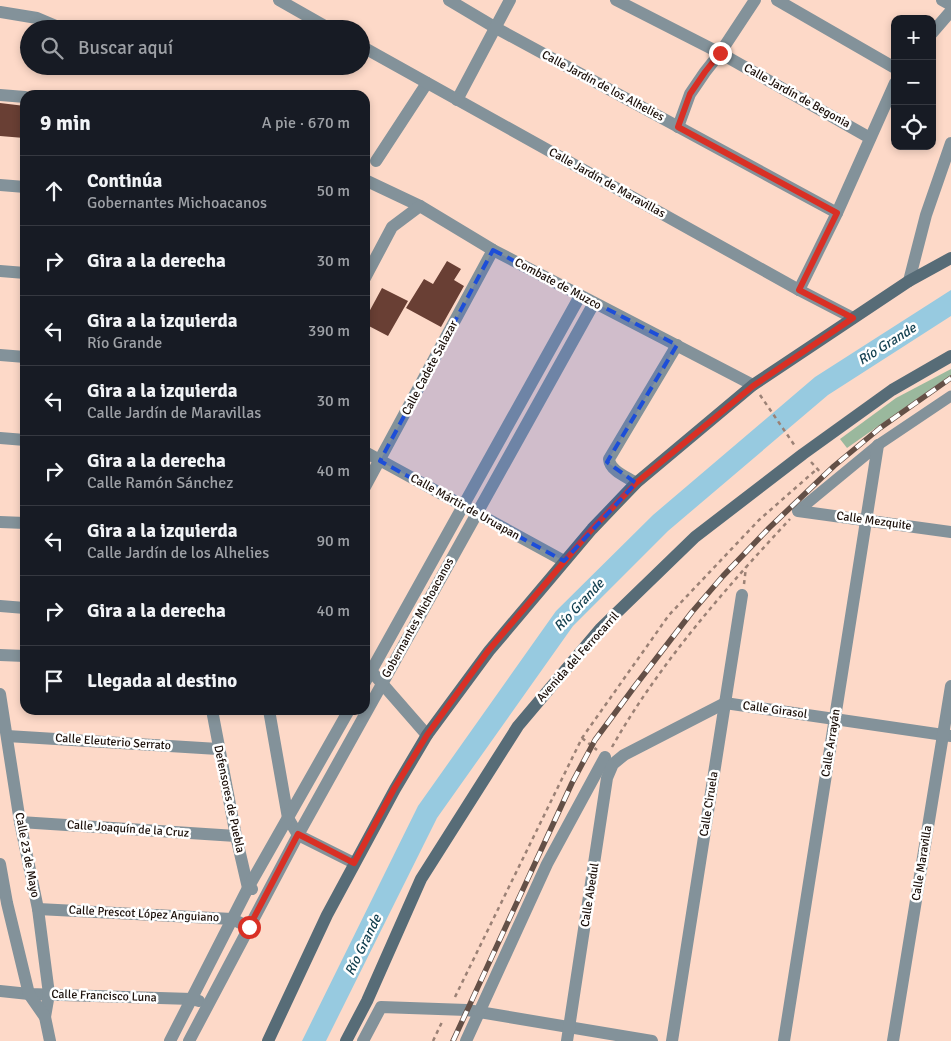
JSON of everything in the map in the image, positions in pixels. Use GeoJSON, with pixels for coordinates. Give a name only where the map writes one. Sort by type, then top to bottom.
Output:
{"type":"FeatureCollection","features":[{"type":"Feature","properties":{"kind":"main road"},"geometry":{"type":"LineString","coordinates":[[268,1041],[326,915],[394,789],[427,735],[488,651],[564,561],[636,483],[753,386],[909,281],[951,258]]}},
{"type":"Feature","properties":{"kind":"main road","name":"Avenida del Ferrocarril"},"geometry":{"type":"LineString","coordinates":[[346,1041],[421,879],[518,726],[600,630],[695,537],[803,454],[892,390],[951,356]]}},
{"type":"Feature","properties":{"kind":"street"},"geometry":{"type":"LineString","coordinates":[[279,0],[314,20]]}},
{"type":"Feature","properties":{"kind":"street","name":"Calle Jardín de los Alhelies"},"geometry":{"type":"LineString","coordinates":[[449,0],[496,28],[837,213]]}},
{"type":"Feature","properties":{"kind":"street"},"geometry":{"type":"LineString","coordinates":[[457,100],[510,0]]}},
{"type":"Feature","properties":{"kind":"street","name":"Calle Jardín de Begonia"},"geometry":{"type":"LineString","coordinates":[[616,0],[720,53],[870,138]]}},
{"type":"Feature","properties":{"kind":"street"},"geometry":{"type":"LineString","coordinates":[[678,127],[690,94],[755,0]]}},
{"type":"Feature","properties":{"kind":"street"},"geometry":{"type":"LineString","coordinates":[[777,0],[891,66]]}},
{"type":"Feature","properties":{"kind":"street"},"geometry":{"type":"LineString","coordinates":[[942,0],[951,5]]}},
{"type":"Feature","properties":{"kind":"street"},"geometry":{"type":"LineString","coordinates":[[936,28],[951,11]]}},
{"type":"Feature","properties":{"kind":"street"},"geometry":{"type":"LineString","coordinates":[[0,12],[42,20]]}},
{"type":"Feature","properties":{"kind":"street","name":"Calle Jardín de Maravillas"},"geometry":{"type":"LineString","coordinates":[[370,51],[799,290],[853,318]]}},
{"type":"Feature","properties":{"kind":"street"},"geometry":{"type":"LineString","coordinates":[[376,161],[427,83]]}},
{"type":"Feature","properties":{"kind":"street"},"geometry":{"type":"LineString","coordinates":[[799,290],[837,213],[891,92]]}},
{"type":"Feature","properties":{"kind":"street"},"geometry":{"type":"LineString","coordinates":[[0,95],[20,97]]}},
{"type":"Feature","properties":{"kind":"street"},"geometry":{"type":"LineString","coordinates":[[909,281],[926,215],[951,143]]}},
{"type":"Feature","properties":{"kind":"street","name":"Combate de Muzco"},"geometry":{"type":"LineString","coordinates":[[370,182],[420,206],[493,250],[753,386]]}},
{"type":"Feature","properties":{"kind":"street"},"geometry":{"type":"LineString","coordinates":[[0,185],[20,187]]}},
{"type":"Feature","properties":{"kind":"street"},"geometry":{"type":"LineString","coordinates":[[370,269],[392,227],[420,206]]}},
{"type":"Feature","properties":{"kind":"street","name":"Calle Cadete Salazar"},"geometry":{"type":"LineString","coordinates":[[370,478],[493,250]]}},
{"type":"Feature","properties":{"kind":"street"},"geometry":{"type":"LineString","coordinates":[[0,271],[20,273]]}},
{"type":"Feature","properties":{"kind":"street","name":"Gobernantes Michoacanos"},"geometry":{"type":"LineString","coordinates":[[370,667],[464,506],[580,296]]}},
{"type":"Feature","properties":{"kind":"street","name":"Gobernantes Michoacanos"},"geometry":{"type":"LineString","coordinates":[[370,707],[476,512],[594,303]]}},
{"type":"Feature","properties":{"kind":"street"},"geometry":{"type":"LineString","coordinates":[[636,483],[615,469],[610,464],[609,459],[677,345]]}},
{"type":"Feature","properties":{"kind":"street"},"geometry":{"type":"LineString","coordinates":[[0,355],[20,357]]}},
{"type":"Feature","properties":{"kind":"street"},"geometry":{"type":"LineString","coordinates":[[798,511],[878,445],[951,396]]}},
{"type":"Feature","properties":{"kind":"street"},"geometry":{"type":"LineString","coordinates":[[0,438],[20,440]]}},
{"type":"Feature","properties":{"kind":"street","name":"Calle Arrayán"},"geometry":{"type":"LineString","coordinates":[[784,1041],[878,445]]}},
{"type":"Feature","properties":{"kind":"street","name":"Calle Mártir de Uruapan"},"geometry":{"type":"LineString","coordinates":[[370,455],[564,561]]}},
{"type":"Feature","properties":{"kind":"street","name":"Calle Mezquite"},"geometry":{"type":"LineString","coordinates":[[798,511],[951,532]]}},
{"type":"Feature","properties":{"kind":"street"},"geometry":{"type":"LineString","coordinates":[[0,522],[20,523]]}},
{"type":"Feature","properties":{"kind":"street","name":"Calle Ciruela"},"geometry":{"type":"LineString","coordinates":[[672,1041],[742,595]]}},
{"type":"Feature","properties":{"kind":"street"},"geometry":{"type":"LineString","coordinates":[[0,606],[20,608]]}},
{"type":"Feature","properties":{"kind":"street"},"geometry":{"type":"LineString","coordinates":[[0,655],[20,656]]}},
{"type":"Feature","properties":{"kind":"street"},"geometry":{"type":"LineString","coordinates":[[370,674],[383,684],[427,735]]}},
{"type":"Feature","properties":{"kind":"street","name":"Calle Maravilla"},"geometry":{"type":"LineString","coordinates":[[893,1041],[947,736],[951,686]]}},
{"type":"Feature","properties":{"kind":"street","name":"Calle 23 de Mayo"},"geometry":{"type":"LineString","coordinates":[[0,694],[20,822],[38,909],[49,994],[45,1017],[50,1041]]}},
{"type":"Feature","properties":{"kind":"street","name":"Calle Girasol"},"geometry":{"type":"LineString","coordinates":[[609,761],[725,702],[947,736]]}},
{"type":"Feature","properties":{"kind":"street","name":"Defensores de Puebla"},"geometry":{"type":"LineString","coordinates":[[213,715],[218,749],[248,888]]}},
{"type":"Feature","properties":{"kind":"street"},"geometry":{"type":"LineString","coordinates":[[270,715],[288,818],[298,834],[354,863]]}},
{"type":"Feature","properties":{"kind":"street"},"geometry":{"type":"LineString","coordinates":[[170,1041],[248,888],[346,715]]}},
{"type":"Feature","properties":{"kind":"street","name":"Gobernantes Michoacanos"},"geometry":{"type":"LineString","coordinates":[[189,1041],[298,834],[365,715]]}},
{"type":"Feature","properties":{"kind":"street","name":"Calle Eleuterio Serrato"},"geometry":{"type":"LineString","coordinates":[[7,736],[218,749]]}},
{"type":"Feature","properties":{"kind":"street"},"geometry":{"type":"LineString","coordinates":[[466,1041],[473,1012],[547,864],[609,761]]}},
{"type":"Feature","properties":{"kind":"street","name":"Calle Abedul"},"geometry":{"type":"LineString","coordinates":[[567,1041],[608,778],[609,761]]}},
{"type":"Feature","properties":{"kind":"street","name":"Calle Joaquín de la Cruz"},"geometry":{"type":"LineString","coordinates":[[20,822],[236,836]]}},
{"type":"Feature","properties":{"kind":"street","name":"Calle 23 de Mayo"},"geometry":{"type":"LineString","coordinates":[[0,864],[4,903],[29,994],[45,1017]]}},
{"type":"Feature","properties":{"kind":"street"},"geometry":{"type":"LineString","coordinates":[[248,888],[265,896]]}},
{"type":"Feature","properties":{"kind":"street","name":"Calle Prescot López Anguiano"},"geometry":{"type":"LineString","coordinates":[[38,909],[232,919],[249,927]]}},
{"type":"Feature","properties":{"kind":"street","name":"Calle Francisco Luna"},"geometry":{"type":"LineString","coordinates":[[0,991],[29,994],[192,999],[208,1005]]}},
{"type":"Feature","properties":{"kind":"street"},"geometry":{"type":"LineString","coordinates":[[363,1041],[381,1007],[473,1012],[652,1041]]}},
{"type":"Feature","properties":{"kind":"path"},"geometry":{"type":"LineString","coordinates":[[766,404],[791,441]]}},
{"type":"Feature","properties":{"kind":"path"},"geometry":{"type":"LineString","coordinates":[[803,454],[831,484]]}},
{"type":"Feature","properties":{"kind":"path"},"geometry":{"type":"LineString","coordinates":[[433,1041],[582,738],[669,615],[759,520],[817,469]]}},
{"type":"Feature","properties":{"kind":"path"},"geometry":{"type":"LineString","coordinates":[[609,761],[626,721],[696,625],[798,511]]}},
{"type":"Feature","properties":{"kind":"path"},"geometry":{"type":"LineString","coordinates":[[742,595],[747,566]]}},
{"type":"Feature","properties":{"kind":"highlighted area"},"geometry":{"type":"Polygon","coordinates":[[[493,250],[677,345],[607,462],[636,483],[564,561],[380,461],[493,250]]]}},
{"type":"Feature","properties":{"kind":"green space"},"geometry":{"type":"Polygon","coordinates":[[[951,369],[951,375],[847,448],[840,439],[896,398],[951,369]]]}},
{"type":"Feature","properties":{"kind":"water","name":"Río Grande"},"geometry":{"type":"Polygon","coordinates":[[[951,290],[951,316],[828,395],[668,531],[573,626],[437,818],[326,1041],[302,1041],[418,806],[556,611],[653,515],[815,377],[951,290]]]}},
{"type":"Feature","properties":{"kind":"building"},"geometry":{"type":"Polygon","coordinates":[[[0,103],[20,105],[20,138],[0,136],[0,103]]]}},
{"type":"Feature","properties":{"kind":"building"},"geometry":{"type":"Polygon","coordinates":[[[447,261],[461,269],[454,280],[464,286],[441,327],[406,308],[424,279],[433,284],[447,261]]]}},
{"type":"Feature","properties":{"kind":"building"},"geometry":{"type":"Polygon","coordinates":[[[382,288],[408,301],[388,336],[370,327],[370,310],[382,288]]]}},
{"type":"Feature","properties":{"kind":"railway"},"geometry":{"type":"LineString","coordinates":[[453,1041],[572,783],[595,740],[635,686],[692,612],[769,528],[834,466],[880,428],[951,378]]}},
{"type":"Feature","properties":{"kind":"route"},"geometry":{"type":"LineString","coordinates":[[249,927],[298,834],[354,863],[394,789],[427,735],[488,651],[592,529],[636,483],[753,386],[853,318],[799,290],[837,213],[678,127],[690,94],[720,53]]}}]}
